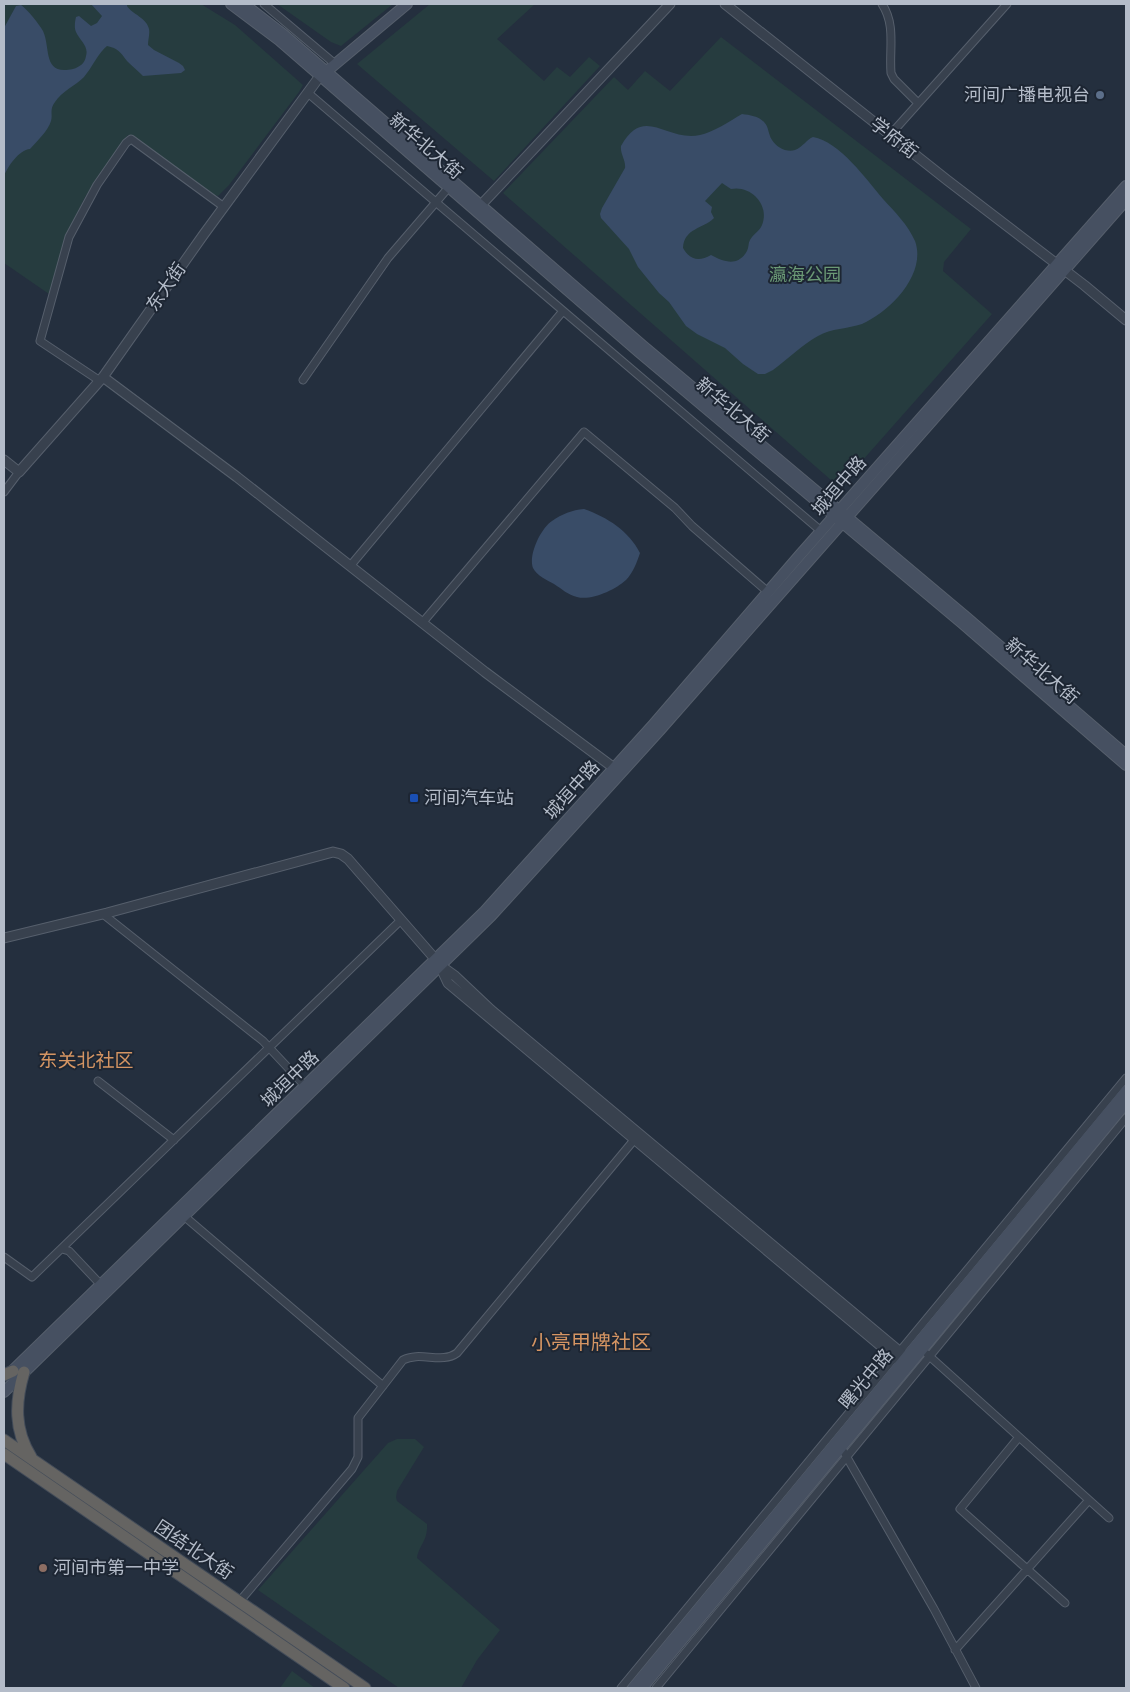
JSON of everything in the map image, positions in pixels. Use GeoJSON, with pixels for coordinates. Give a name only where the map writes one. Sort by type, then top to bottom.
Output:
{"type":"FeatureCollection","features":[{"type":"Feature","properties":{"kind":"highway"},"geometry":{"type":"LineString","coordinates":[[13,1372],[18,1425],[22,1439],[33,1460]]}},
{"type":"Feature","properties":{"kind":"highway","name":"团结北大街"},"geometry":{"type":"LineString","coordinates":[[4,1440],[365,1688]]}},
{"type":"Feature","properties":{"kind":"highway","name":"团结北大街"},"geometry":{"type":"LineString","coordinates":[[4,1454],[344,1688]]}},
{"type":"Feature","properties":{"kind":"highway"},"geometry":{"type":"LineString","coordinates":[[4,1463],[20,1466]]}},
{"type":"Feature","properties":{"kind":"main road"},"geometry":{"type":"LineString","coordinates":[[231,4],[323,74]]}},
{"type":"Feature","properties":{"kind":"main road"},"geometry":{"type":"LineString","coordinates":[[244,4],[262,16],[323,74]]}},
{"type":"Feature","properties":{"kind":"main road"},"geometry":{"type":"LineString","coordinates":[[323,74],[407,4]]}},
{"type":"Feature","properties":{"kind":"main road","name":"新华北大街"},"geometry":{"type":"LineString","coordinates":[[323,74],[449,187],[639,352],[966,617],[1126,755]]}},
{"type":"Feature","properties":{"kind":"main road","name":"新华北大街"},"geometry":{"type":"LineString","coordinates":[[323,74],[481,205],[1126,765]]}},
{"type":"Feature","properties":{"kind":"main road","name":"城垣中路"},"geometry":{"type":"LineString","coordinates":[[4,1392],[13,1372],[102,1285],[306,1086],[491,916],[660,730],[841,517],[1060,267],[1126,186]]}},
{"type":"Feature","properties":{"kind":"main road","name":"城垣中路"},"geometry":{"type":"LineString","coordinates":[[1060,267],[1126,200]]}},
{"type":"Feature","properties":{"kind":"main road","name":"城垣中路"},"geometry":{"type":"LineString","coordinates":[[4,1380],[184,1216],[438,963],[653,725],[821,531],[841,517]]}},
{"type":"Feature","properties":{"kind":"main road","name":"曙光中路"},"geometry":{"type":"LineString","coordinates":[[632,1688],[1126,1091]]}},
{"type":"Feature","properties":{"kind":"main road","name":"曙光中路"},"geometry":{"type":"LineString","coordinates":[[642,1688],[841,1447],[903,1359],[926,1353],[1126,1103]]}},
{"type":"Feature","properties":{"kind":"street"},"geometry":{"type":"LineString","coordinates":[[264,4],[335,64]]}},
{"type":"Feature","properties":{"kind":"street"},"geometry":{"type":"LineString","coordinates":[[481,205],[670,4]]}},
{"type":"Feature","properties":{"kind":"street","name":"学府街"},"geometry":{"type":"LineString","coordinates":[[725,4],[1126,320]]}},
{"type":"Feature","properties":{"kind":"street"},"geometry":{"type":"LineString","coordinates":[[882,4],[888,12],[891,28],[891,73],[894,79],[918,103]]}},
{"type":"Feature","properties":{"kind":"street"},"geometry":{"type":"LineString","coordinates":[[890,135],[1003,5]]}},
{"type":"Feature","properties":{"kind":"street","name":"东大街"},"geometry":{"type":"LineString","coordinates":[[4,492],[19,472],[101,379],[224,207],[323,74]]}},
{"type":"Feature","properties":{"kind":"street"},"geometry":{"type":"LineString","coordinates":[[308,93],[821,531]]}},
{"type":"Feature","properties":{"kind":"street"},"geometry":{"type":"LineString","coordinates":[[224,207],[131,139],[126,143],[96,185],[69,237],[40,341],[101,379],[238,477],[485,672],[614,768]]}},
{"type":"Feature","properties":{"kind":"street"},"geometry":{"type":"LineString","coordinates":[[303,380],[388,258],[449,187]]}},
{"type":"Feature","properties":{"kind":"street","name":"学府街"},"geometry":{"type":"LineString","coordinates":[[1060,267],[1080,289],[1126,328]]}},
{"type":"Feature","properties":{"kind":"street"},"geometry":{"type":"LineString","coordinates":[[350,564],[563,311]]}},
{"type":"Feature","properties":{"kind":"street"},"geometry":{"type":"LineString","coordinates":[[423,622],[584,432],[675,508],[692,526],[768,592]]}},
{"type":"Feature","properties":{"kind":"street"},"geometry":{"type":"LineString","coordinates":[[4,460],[19,472]]}},
{"type":"Feature","properties":{"kind":"street"},"geometry":{"type":"LineString","coordinates":[[4,938],[103,914],[334,852],[341,854],[348,859],[438,963],[903,1359]]}},
{"type":"Feature","properties":{"kind":"street"},"geometry":{"type":"LineString","coordinates":[[103,914],[269,1047],[306,1086]]}},
{"type":"Feature","properties":{"kind":"street"},"geometry":{"type":"LineString","coordinates":[[4,1257],[32,1277],[401,920]]}},
{"type":"Feature","properties":{"kind":"street"},"geometry":{"type":"LineString","coordinates":[[438,963],[448,983],[459,994],[634,1140],[903,1359]]}},
{"type":"Feature","properties":{"kind":"street"},"geometry":{"type":"LineString","coordinates":[[621,1688],[903,1359],[1126,1078]]}},
{"type":"Feature","properties":{"kind":"street"},"geometry":{"type":"LineString","coordinates":[[98,1081],[174,1140]]}},
{"type":"Feature","properties":{"kind":"street"},"geometry":{"type":"LineString","coordinates":[[656,1688],[847,1457],[926,1353],[1126,1118]]}},
{"type":"Feature","properties":{"kind":"street"},"geometry":{"type":"LineString","coordinates":[[239,1602],[352,1469],[358,1457],[358,1418],[404,1360],[414,1356],[446,1358],[452,1357],[457,1353],[634,1140]]}},
{"type":"Feature","properties":{"kind":"street"},"geometry":{"type":"LineString","coordinates":[[184,1216],[383,1386]]}},
{"type":"Feature","properties":{"kind":"street"},"geometry":{"type":"LineString","coordinates":[[62,1248],[69,1251],[102,1285]]}},
{"type":"Feature","properties":{"kind":"street"},"geometry":{"type":"LineString","coordinates":[[926,1353],[1109,1518]]}},
{"type":"Feature","properties":{"kind":"street"},"geometry":{"type":"LineString","coordinates":[[1019,1437],[960,1509],[1065,1603]]}},
{"type":"Feature","properties":{"kind":"street"},"geometry":{"type":"LineString","coordinates":[[841,1447],[976,1688]]}},
{"type":"Feature","properties":{"kind":"street"},"geometry":{"type":"LineString","coordinates":[[955,1650],[1089,1500]]}},
{"type":"Feature","properties":{"kind":"green space"},"geometry":{"type":"Polygon","coordinates":[[[4,4],[201,4],[235,25],[303,85],[229,185],[218,196],[209,193],[128,135],[85,197],[65,239],[49,294],[4,263],[4,4]]]}},
{"type":"Feature","properties":{"kind":"green space"},"geometry":{"type":"Polygon","coordinates":[[[277,4],[393,4],[341,46],[331,42],[277,4]]]}},
{"type":"Feature","properties":{"kind":"green space"},"geometry":{"type":"Polygon","coordinates":[[[430,4],[535,4],[497,39],[544,81],[557,67],[570,77],[589,57],[600,66],[494,181],[357,64],[430,4]]]}},
{"type":"Feature","properties":{"kind":"green space","name":"瀛海公园"},"geometry":{"type":"Polygon","coordinates":[[[721,37],[971,229],[944,262],[943,271],[992,314],[839,487],[503,193],[614,77],[628,90],[645,71],[670,91],[721,37]]]}},
{"type":"Feature","properties":{"kind":"green space"},"geometry":{"type":"Polygon","coordinates":[[[397,1439],[415,1439],[424,1447],[397,1491],[396,1497],[397,1501],[427,1524],[425,1539],[417,1558],[500,1630],[477,1660],[461,1688],[399,1688],[258,1590],[388,1443],[397,1439]]]}},
{"type":"Feature","properties":{"kind":"green space"},"geometry":{"type":"Polygon","coordinates":[[[292,1671],[315,1688],[280,1688],[292,1671]]]}},
{"type":"Feature","properties":{"kind":"water"},"geometry":{"type":"Polygon","coordinates":[[[91,4],[127,4],[129,9],[148,25],[148,45],[179,63],[185,70],[181,73],[143,76],[119,51],[107,46],[84,77],[58,98],[52,107],[51,121],[42,136],[30,149],[22,152],[14,159],[4,176],[4,28],[16,6],[21,5],[43,31],[52,65],[63,70],[73,69],[83,63],[87,52],[75,30],[76,17],[79,16],[91,26],[97,23],[102,16],[91,4]]]}},
{"type":"Feature","properties":{"kind":"water"},"geometry":{"type":"Polygon","coordinates":[[[742,114],[754,116],[762,120],[767,126],[774,143],[785,150],[795,150],[813,137],[823,140],[843,154],[901,219],[915,241],[917,254],[916,266],[911,279],[904,290],[884,311],[857,326],[828,331],[818,336],[765,374],[758,374],[725,348],[697,334],[686,326],[669,302],[659,293],[638,267],[629,249],[601,218],[600,214],[625,168],[621,146],[630,134],[638,128],[656,127],[688,136],[700,135],[742,114]],[[722,183],[705,201],[712,207],[711,212],[714,218],[690,233],[684,241],[683,248],[695,259],[703,259],[711,255],[721,260],[735,261],[747,251],[751,238],[761,227],[764,218],[763,210],[757,198],[745,190],[731,189],[722,183]]]}},
{"type":"Feature","properties":{"kind":"water"},"geometry":{"type":"Polygon","coordinates":[[[584,509],[601,516],[624,532],[640,553],[631,574],[621,584],[603,594],[583,598],[571,595],[542,578],[533,568],[532,556],[536,542],[548,524],[563,514],[584,509]]]}},
{"type":"Feature","properties":{"kind":"place","name":"河间广播电视台"},"geometry":{"type":"Point","coordinates":[1100,95]}},
{"type":"Feature","properties":{"kind":"place","name":"河间汽车站"},"geometry":{"type":"Point","coordinates":[414,798]}},
{"type":"Feature","properties":{"kind":"place","name":"河间市第一中学"},"geometry":{"type":"Point","coordinates":[43,1568]}},
{"type":"Feature","properties":{"kind":"district","name":"东关北社区"},"geometry":{"type":"Point","coordinates":[86,1060]}},
{"type":"Feature","properties":{"kind":"district","name":"小亮甲牌社区"},"geometry":{"type":"Point","coordinates":[591,1342]}}]}
